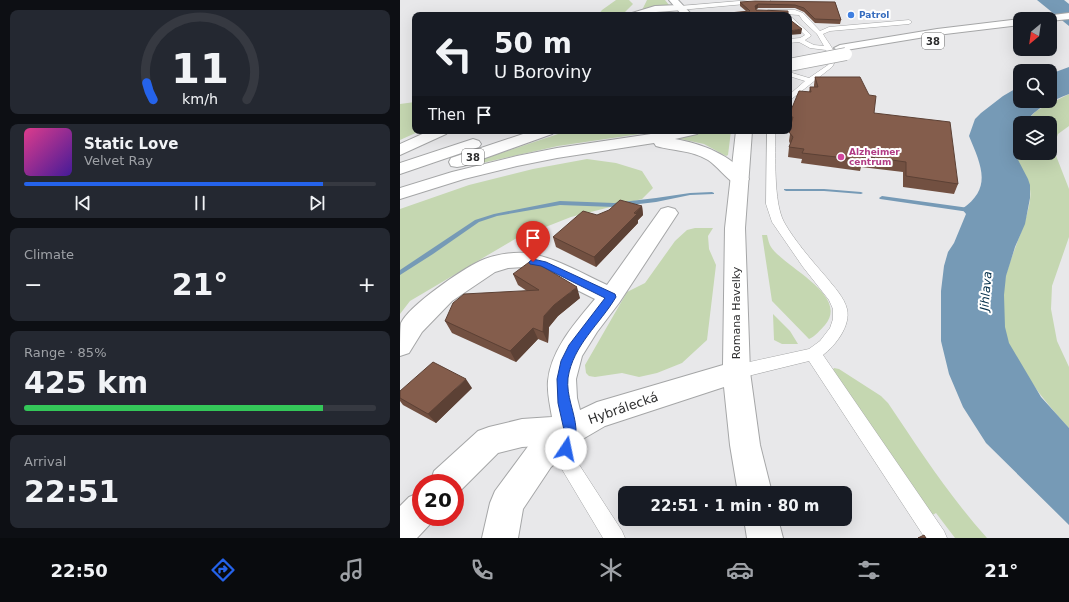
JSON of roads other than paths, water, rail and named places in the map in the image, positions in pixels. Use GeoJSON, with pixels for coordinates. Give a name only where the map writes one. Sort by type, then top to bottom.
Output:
{"type":"FeatureCollection","features":[{"type":"Feature","properties":{"kind":"main road"},"geometry":{"type":"LineString","coordinates":[[673,0],[683,12]]}},
{"type":"Feature","properties":{"kind":"main road"},"geometry":{"type":"LineString","coordinates":[[633,12],[642,2]]}},
{"type":"Feature","properties":{"kind":"main road"},"geometry":{"type":"LineString","coordinates":[[645,12],[655,9],[680,8]]}},
{"type":"Feature","properties":{"kind":"main road"},"geometry":{"type":"LineString","coordinates":[[661,12],[680,8]]}},
{"type":"Feature","properties":{"kind":"main road"},"geometry":{"type":"LineString","coordinates":[[1057,18],[1069,16]]}},
{"type":"Feature","properties":{"kind":"main road","name":"38"},"geometry":{"type":"LineString","coordinates":[[792,64],[843,51],[937,32],[1013,23]]}},
{"type":"Feature","properties":{"kind":"main road"},"geometry":{"type":"LineString","coordinates":[[1057,26],[1069,24]]}},
{"type":"Feature","properties":{"kind":"main road","name":"38"},"geometry":{"type":"LineString","coordinates":[[792,57],[1013,31]]}},
{"type":"Feature","properties":{"kind":"main road"},"geometry":{"type":"LineString","coordinates":[[400,150],[435,134]]}},
{"type":"Feature","properties":{"kind":"main road","name":"38"},"geometry":{"type":"LineString","coordinates":[[400,169],[502,134]]}},
{"type":"Feature","properties":{"kind":"main road","name":"38"},"geometry":{"type":"LineString","coordinates":[[400,184],[539,134]]}},
{"type":"Feature","properties":{"kind":"main road"},"geometry":{"type":"LineString","coordinates":[[400,194],[492,167],[555,154],[676,134]]}},
{"type":"Feature","properties":{"kind":"main road","name":"Romana Havelky"},"geometry":{"type":"LineString","coordinates":[[744,134],[735,228],[736,372],[746,445],[754,486]]}},
{"type":"Feature","properties":{"kind":"main road"},"geometry":{"type":"LineString","coordinates":[[638,141],[682,145],[697,149],[724,162],[740,179]]}},
{"type":"Feature","properties":{"kind":"main road"},"geometry":{"type":"LineString","coordinates":[[455,474],[489,441],[522,433],[570,430],[564,403],[562,379],[567,361],[573,348],[611,297],[668,213]]}},
{"type":"Feature","properties":{"kind":"main road"},"geometry":{"type":"LineString","coordinates":[[400,346],[413,325],[444,295],[488,266],[508,261],[524,260],[543,264],[611,297]]}},
{"type":"Feature","properties":{"kind":"main road","name":"Hybrálecká"},"geometry":{"type":"LineString","coordinates":[[500,538],[507,503],[540,456],[570,430],[596,414],[736,372]]}},
{"type":"Feature","properties":{"kind":"main road"},"geometry":{"type":"LineString","coordinates":[[400,531],[412,518]]}},
{"type":"Feature","properties":{"kind":"main road"},"geometry":{"type":"LineString","coordinates":[[762,526],[765,538]]}},
{"type":"Feature","properties":{"kind":"lane"},"geometry":{"type":"LineString","coordinates":[[680,8],[768,0]]}},
{"type":"Feature","properties":{"kind":"lane"},"geometry":{"type":"LineString","coordinates":[[765,11],[795,12],[801,14],[805,20],[819,33],[826,48],[833,56],[833,62],[830,66],[810,80],[792,96]]}},
{"type":"Feature","properties":{"kind":"lane"},"geometry":{"type":"LineString","coordinates":[[792,19],[808,36],[802,40],[792,41]]}},
{"type":"Feature","properties":{"kind":"lane"},"geometry":{"type":"LineString","coordinates":[[819,33],[829,29],[908,22]]}},
{"type":"Feature","properties":{"kind":"lane"},"geometry":{"type":"LineString","coordinates":[[802,40],[805,45],[811,47],[826,48]]}},
{"type":"Feature","properties":{"kind":"lane"},"geometry":{"type":"LineString","coordinates":[[792,75],[810,80]]}},
{"type":"Feature","properties":{"kind":"lane"},"geometry":{"type":"LineString","coordinates":[[736,372],[813,354],[825,345],[836,330],[840,319],[840,309],[835,298],[778,222],[772,204],[770,134]]}},
{"type":"Feature","properties":{"kind":"lane"},"geometry":{"type":"LineString","coordinates":[[813,354],[937,538]]}},
{"type":"Feature","properties":{"kind":"lane"},"geometry":{"type":"LineString","coordinates":[[570,430],[566,449],[570,466],[615,538]]}},
{"type":"Feature","properties":{"kind":"water"},"geometry":{"type":"Polygon","coordinates":[[[1037,0],[1064,0],[1069,4],[1069,26],[1057,16],[1057,12],[1052,12],[1037,0]]]}},
{"type":"Feature","properties":{"kind":"water"},"geometry":{"type":"Polygon","coordinates":[[[1069,67],[1069,94],[1057,99],[1057,71],[1069,67]]]}},
{"type":"Feature","properties":{"kind":"water","name":"Jihlava"},"geometry":{"type":"Polygon","coordinates":[[[1013,90],[1013,108],[1040,108],[1030,116],[1013,116],[1013,160],[1018,160],[1028,179],[1030,185],[1030,198],[1025,224],[1015,247],[1006,276],[1004,295],[1005,327],[1009,343],[1041,397],[1069,428],[1069,525],[986,443],[963,407],[949,374],[941,341],[941,291],[944,266],[948,252],[954,243],[966,214],[962,209],[972,201],[978,193],[981,184],[982,176],[980,166],[969,136],[975,119],[1003,96],[1013,90]]]}},
{"type":"Feature","properties":{"kind":"waterway"},"geometry":{"type":"LineString","coordinates":[[786,190],[824,190],[861,193]]}},
{"type":"Feature","properties":{"kind":"waterway"},"geometry":{"type":"LineString","coordinates":[[400,273],[477,221],[496,215],[560,203],[614,205],[690,194],[712,193]]}},
{"type":"Feature","properties":{"kind":"waterway"},"geometry":{"type":"LineString","coordinates":[[882,198],[969,210]]}},
{"type":"Feature","properties":{"kind":"place","name":"Patrol"},"geometry":{"type":"Point","coordinates":[851,15]}},
{"type":"Feature","properties":{"kind":"place","name":"Alzheimer centrum"},"geometry":{"type":"Point","coordinates":[841,157]}}]}
